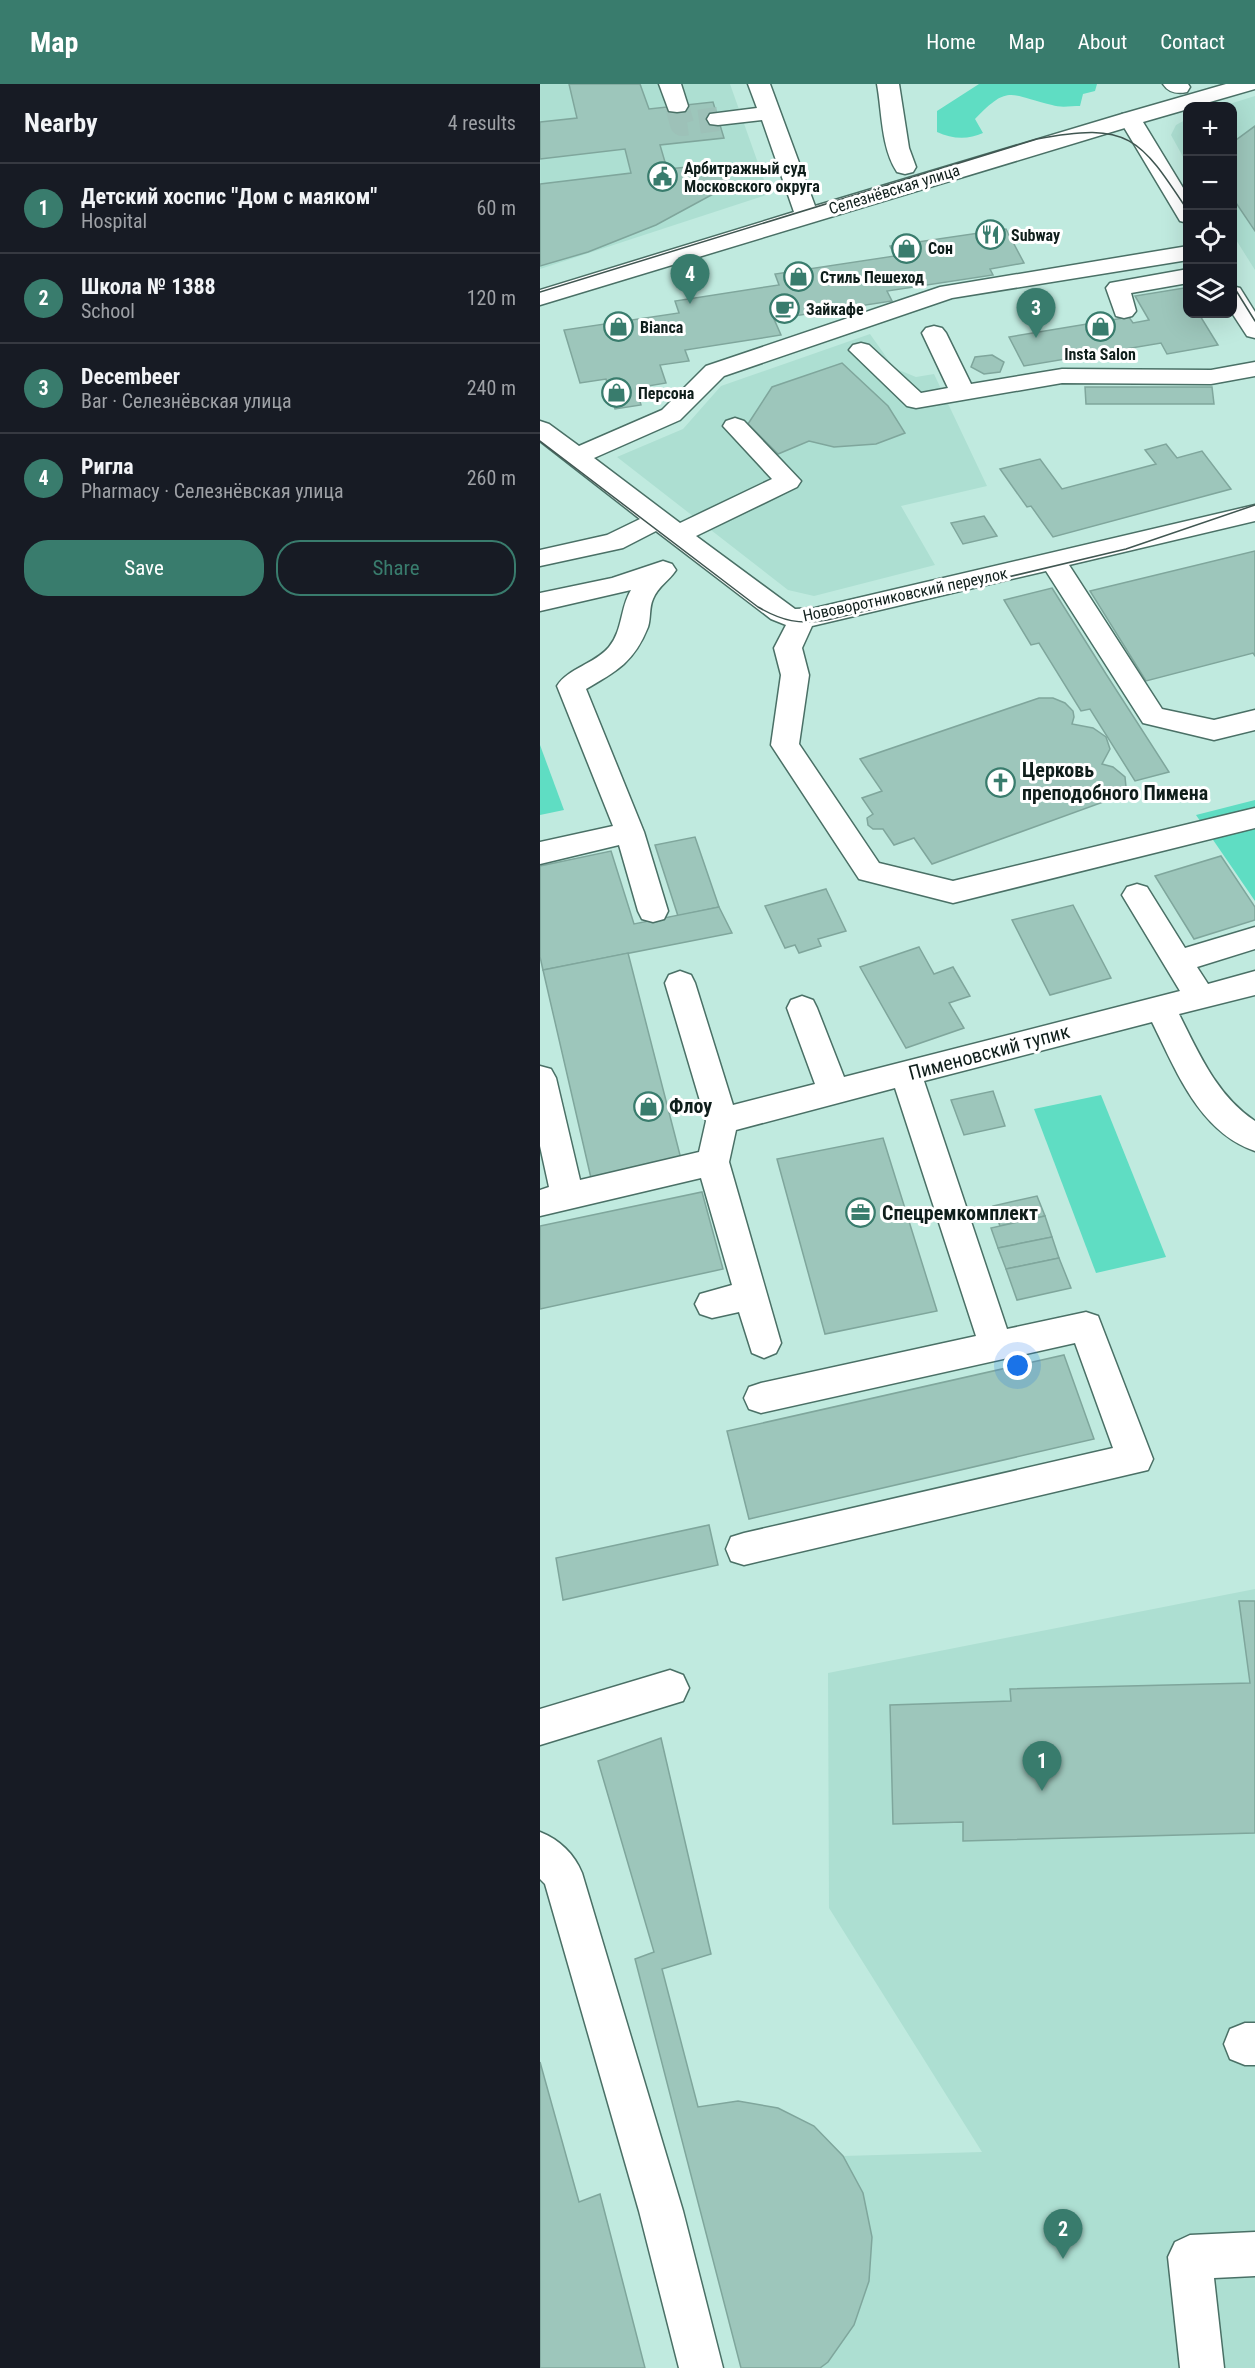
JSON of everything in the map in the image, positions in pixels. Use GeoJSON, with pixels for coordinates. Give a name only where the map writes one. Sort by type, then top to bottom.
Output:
{"type":"FeatureCollection","features":[{"type":"Feature","properties":{"kind":"street"},"geometry":{"type":"LineString","coordinates":[[670,84],[677,106]]}},
{"type":"Feature","properties":{"kind":"street"},"geometry":{"type":"LineString","coordinates":[[759,84],[807,215]]}},
{"type":"Feature","properties":{"kind":"street"},"geometry":{"type":"LineString","coordinates":[[888,84],[898,148],[905,167]]}},
{"type":"Feature","properties":{"kind":"street","name":"Селезнёвская улица"},"geometry":{"type":"LineString","coordinates":[[540,298],[807,215],[1249,84]]}},
{"type":"Feature","properties":{"kind":"street"},"geometry":{"type":"LineString","coordinates":[[718,119],[770,113]]}},
{"type":"Feature","properties":{"kind":"street"},"geometry":{"type":"LineString","coordinates":[[1130,119],[1184,210]]}},
{"type":"Feature","properties":{"kind":"street"},"geometry":{"type":"LineString","coordinates":[[576,457],[671,415],[715,371],[948,292],[1183,254]]}},
{"type":"Feature","properties":{"kind":"street"},"geometry":{"type":"LineString","coordinates":[[1124,311],[1118,288],[1183,277]]}},
{"type":"Feature","properties":{"kind":"street"},"geometry":{"type":"LineString","coordinates":[[1237,299],[1255,331]]}},
{"type":"Feature","properties":{"kind":"street"},"geometry":{"type":"LineString","coordinates":[[934,333],[963,393]]}},
{"type":"Feature","properties":{"kind":"street"},"geometry":{"type":"LineString","coordinates":[[861,350],[916,401],[1062,376],[1211,376],[1255,369]]}},
{"type":"Feature","properties":{"kind":"street"},"geometry":{"type":"LineString","coordinates":[[540,558],[668,528],[788,481],[735,426]]}},
{"type":"Feature","properties":{"kind":"street","name":"Нововоротниковский переулок"},"geometry":{"type":"LineString","coordinates":[[540,429],[780,613],[792,618],[802,619],[1255,513]]}},
{"type":"Feature","properties":{"kind":"street"},"geometry":{"type":"LineString","coordinates":[[540,602],[617,586],[656,574],[699,552]]}},
{"type":"Feature","properties":{"kind":"street"},"geometry":{"type":"LineString","coordinates":[[1053,561],[1154,716],[1214,730],[1255,720]]}},
{"type":"Feature","properties":{"kind":"street"},"geometry":{"type":"LineString","coordinates":[[653,911],[630,832],[571,686],[609,664],[622,650],[635,625],[639,599],[656,574]]}},
{"type":"Feature","properties":{"kind":"street"},"geometry":{"type":"LineString","coordinates":[[540,618],[639,599]]}},
{"type":"Feature","properties":{"kind":"street"},"geometry":{"type":"LineString","coordinates":[[802,619],[788,648],[795,675],[785,745],[870,871],[953,892],[1255,818]]}},
{"type":"Feature","properties":{"kind":"street"},"geometry":{"type":"LineString","coordinates":[[540,853],[630,832]]}},
{"type":"Feature","properties":{"kind":"street"},"geometry":{"type":"LineString","coordinates":[[1137,895],[1200,997]]}},
{"type":"Feature","properties":{"kind":"street"},"geometry":{"type":"LineString","coordinates":[[1178,962],[1255,938]]}},
{"type":"Feature","properties":{"kind":"street"},"geometry":{"type":"LineString","coordinates":[[680,982],[722,1121],[713,1162],[764,1343]]}},
{"type":"Feature","properties":{"kind":"street","name":"Пименовский тупик"},"geometry":{"type":"LineString","coordinates":[[722,1121],[1255,982]]}},
{"type":"Feature","properties":{"kind":"street"},"geometry":{"type":"LineString","coordinates":[[802,1008],[834,1092]]}},
{"type":"Feature","properties":{"kind":"street"},"geometry":{"type":"LineString","coordinates":[[1160,1008],[1203,1091],[1231,1122],[1255,1138]]}},
{"type":"Feature","properties":{"kind":"street"},"geometry":{"type":"LineString","coordinates":[[906,1073],[996,1346]]}},
{"type":"Feature","properties":{"kind":"street"},"geometry":{"type":"LineString","coordinates":[[540,1078],[554,1200],[713,1162]]}},
{"type":"Feature","properties":{"kind":"street"},"geometry":{"type":"LineString","coordinates":[[712,1304],[752,1295]]}},
{"type":"Feature","properties":{"kind":"street"},"geometry":{"type":"LineString","coordinates":[[744,1549],[1135,1459],[1086,1326],[761,1398]]}},
{"type":"Feature","properties":{"kind":"street"},"geometry":{"type":"LineString","coordinates":[[540,1727],[670,1688]]}},
{"type":"Feature","properties":{"kind":"street"},"geometry":{"type":"LineString","coordinates":[[540,1851],[562,1873],[662,2211],[701,2368]]}},
{"type":"Feature","properties":{"kind":"street"},"geometry":{"type":"LineString","coordinates":[[1202,2368],[1190,2257],[1255,2254]]}},
{"type":"Feature","properties":{"kind":"shaded area","name":"Арбитражный суд Московского округа"},"geometry":{"type":"Polygon","coordinates":[[[540,84],[730,84],[769,194],[540,269],[540,84]]]}},
{"type":"Feature","properties":{"kind":"shaded area"},"geometry":{"type":"Polygon","coordinates":[[[1255,96],[1255,270],[1237,241],[1236,102],[1255,96]]]}},
{"type":"Feature","properties":{"kind":"shaded area"},"geometry":{"type":"Polygon","coordinates":[[[1183,121],[1183,157],[1171,135],[1176,125],[1183,121]]]}},
{"type":"Feature","properties":{"kind":"shaded area"},"geometry":{"type":"Polygon","coordinates":[[[870,334],[894,368],[916,377],[934,374],[987,486],[901,506],[935,565],[814,596],[788,590],[617,457],[683,429],[721,386],[870,334]]]}},
{"type":"Feature","properties":{"kind":"shaded area"},"geometry":{"type":"Polygon","coordinates":[[[1255,1589],[1255,2368],[820,2368],[828,2362],[854,2325],[869,2281],[872,2237],[863,2193],[843,2156],[982,2152],[829,1908],[828,1673],[1255,1589]]]}},
{"type":"Feature","properties":{"kind":"green space"},"geometry":{"type":"Polygon","coordinates":[[[979,84],[1097,84],[1095,91],[1083,94],[1080,106],[1055,106],[1010,95],[995,101],[975,119],[983,133],[960,138],[937,132],[937,111],[979,84]]]}},
{"type":"Feature","properties":{"kind":"green space"},"geometry":{"type":"Polygon","coordinates":[[[540,745],[564,810],[540,815],[540,745]]]}},
{"type":"Feature","properties":{"kind":"green space"},"geometry":{"type":"Polygon","coordinates":[[[1255,800],[1255,901],[1196,815],[1255,800]]]}},
{"type":"Feature","properties":{"kind":"green space"},"geometry":{"type":"Polygon","coordinates":[[[1101,1095],[1166,1257],[1096,1273],[1034,1109],[1101,1095]]]}},
{"type":"Feature","properties":{"kind":"building","name":"Арбитражный суд Московского округа"},"geometry":{"type":"Polygon","coordinates":[[[569,84],[640,84],[649,109],[713,102],[724,138],[660,145],[667,169],[713,167],[728,174],[728,186],[656,225],[588,252],[540,266],[540,184],[631,173],[625,149],[540,159],[540,122],[577,118],[569,84]]]}},
{"type":"Feature","properties":{"kind":"building"},"geometry":{"type":"Polygon","coordinates":[[[1255,126],[1255,231],[1237,204],[1237,139],[1255,126]]]}},
{"type":"Feature","properties":{"kind":"building"},"geometry":{"type":"Polygon","coordinates":[[[1006,229],[1024,263],[990,269],[993,275],[887,291],[892,301],[774,319],[781,335],[685,350],[689,361],[660,365],[666,383],[636,388],[641,405],[615,409],[606,379],[580,383],[564,330],[679,313],[675,301],[779,285],[775,274],[895,256],[890,246],[1006,229]]]}},
{"type":"Feature","properties":{"kind":"building"},"geometry":{"type":"Polygon","coordinates":[[[1183,288],[1183,318],[1201,318],[1218,345],[1167,354],[1161,343],[1024,366],[1009,337],[1129,317],[1133,323],[1149,320],[1135,296],[1183,288]]]}},
{"type":"Feature","properties":{"kind":"building"},"geometry":{"type":"Polygon","coordinates":[[[992,355],[1004,362],[1000,372],[984,374],[971,367],[975,357],[992,355]]]}},
{"type":"Feature","properties":{"kind":"building"},"geometry":{"type":"Polygon","coordinates":[[[842,363],[888,406],[905,433],[876,444],[834,447],[809,441],[778,454],[748,424],[772,387],[842,363]]]}},
{"type":"Feature","properties":{"kind":"building"},"geometry":{"type":"Polygon","coordinates":[[[1085,387],[1212,387],[1214,404],[1086,404],[1085,387]]]}},
{"type":"Feature","properties":{"kind":"building"},"geometry":{"type":"Polygon","coordinates":[[[1166,444],[1177,458],[1202,451],[1231,489],[1053,537],[1031,506],[1027,507],[1000,469],[1040,459],[1062,489],[1156,464],[1145,450],[1166,444]]]}},
{"type":"Feature","properties":{"kind":"building"},"geometry":{"type":"Polygon","coordinates":[[[984,516],[997,536],[963,544],[951,523],[984,516]]]}},
{"type":"Feature","properties":{"kind":"building"},"geometry":{"type":"Polygon","coordinates":[[[1255,551],[1255,656],[1253,653],[1146,681],[1090,591],[1255,551]]]}},
{"type":"Feature","properties":{"kind":"building"},"geometry":{"type":"Polygon","coordinates":[[[1052,588],[1169,772],[1135,781],[1090,709],[1081,711],[1039,643],[1031,645],[1004,600],[1052,588]]]}},
{"type":"Feature","properties":{"kind":"building","name":"Церковь преподобного Пимена"},"geometry":{"type":"Polygon","coordinates":[[[1039,698],[1053,698],[1065,703],[1073,711],[1072,724],[1093,728],[1106,737],[1110,749],[1102,764],[1113,767],[1125,777],[1126,787],[1120,796],[932,864],[914,838],[894,845],[883,829],[873,829],[868,825],[867,818],[873,814],[862,798],[882,791],[860,759],[1039,698]]]}},
{"type":"Feature","properties":{"kind":"building"},"geometry":{"type":"Polygon","coordinates":[[[695,837],[719,907],[678,916],[655,845],[695,837]]]}},
{"type":"Feature","properties":{"kind":"building"},"geometry":{"type":"Polygon","coordinates":[[[611,851],[634,924],[719,907],[732,933],[543,970],[540,957],[540,866],[611,851]]]}},
{"type":"Feature","properties":{"kind":"building"},"geometry":{"type":"Polygon","coordinates":[[[1221,856],[1255,907],[1255,920],[1194,939],[1155,876],[1221,856]]]}},
{"type":"Feature","properties":{"kind":"building"},"geometry":{"type":"Polygon","coordinates":[[[826,889],[846,931],[818,939],[821,946],[799,953],[795,945],[785,948],[765,906],[826,889]]]}},
{"type":"Feature","properties":{"kind":"building"},"geometry":{"type":"Polygon","coordinates":[[[1073,905],[1111,978],[1050,995],[1012,920],[1073,905]]]}},
{"type":"Feature","properties":{"kind":"building"},"geometry":{"type":"Polygon","coordinates":[[[919,947],[934,974],[953,967],[970,996],[949,1003],[964,1028],[906,1048],[860,967],[919,947]]]}},
{"type":"Feature","properties":{"kind":"building"},"geometry":{"type":"Polygon","coordinates":[[[628,953],[681,1159],[591,1178],[543,970],[628,953]]]}},
{"type":"Feature","properties":{"kind":"building"},"geometry":{"type":"Polygon","coordinates":[[[993,1091],[1005,1126],[964,1135],[951,1100],[993,1091]]]}},
{"type":"Feature","properties":{"kind":"building"},"geometry":{"type":"Polygon","coordinates":[[[883,1138],[937,1311],[825,1334],[777,1159],[883,1138]]]}},
{"type":"Feature","properties":{"kind":"building"},"geometry":{"type":"Polygon","coordinates":[[[702,1192],[723,1269],[540,1309],[540,1226],[702,1192]]]}},
{"type":"Feature","properties":{"kind":"building"},"geometry":{"type":"Polygon","coordinates":[[[1037,1196],[1045,1216],[1000,1226],[993,1206],[1037,1196]]]}},
{"type":"Feature","properties":{"kind":"building"},"geometry":{"type":"Polygon","coordinates":[[[1045,1216],[1052,1237],[998,1248],[991,1228],[1045,1216]]]}},
{"type":"Feature","properties":{"kind":"building"},"geometry":{"type":"Polygon","coordinates":[[[1052,1237],[1059,1258],[1006,1269],[998,1248],[1052,1237]]]}},
{"type":"Feature","properties":{"kind":"building"},"geometry":{"type":"Polygon","coordinates":[[[1059,1258],[1071,1288],[1017,1300],[1006,1269],[1059,1258]]]}},
{"type":"Feature","properties":{"kind":"building"},"geometry":{"type":"Polygon","coordinates":[[[1064,1355],[1094,1439],[749,1519],[727,1431],[1064,1355]]]}},
{"type":"Feature","properties":{"kind":"building"},"geometry":{"type":"Polygon","coordinates":[[[709,1525],[718,1565],[563,1600],[556,1558],[709,1525]]]}},
{"type":"Feature","properties":{"kind":"building"},"geometry":{"type":"Polygon","coordinates":[[[1239,1601],[1255,1601],[1255,1833],[963,1841],[963,1822],[893,1824],[890,1705],[1011,1701],[1010,1689],[1250,1683],[1239,1601]]]}},
{"type":"Feature","properties":{"kind":"building"},"geometry":{"type":"Polygon","coordinates":[[[661,1738],[711,1954],[662,1969],[698,2107],[738,2101],[778,2108],[814,2126],[843,2156],[863,2193],[872,2237],[869,2281],[854,2325],[828,2362],[820,2368],[741,2368],[635,1959],[654,1952],[598,1761],[661,1738]]]}},
{"type":"Feature","properties":{"kind":"building"},"geometry":{"type":"Polygon","coordinates":[[[540,2062],[579,2202],[600,2194],[645,2368],[540,2368],[540,2062]]]}},
{"type":"Feature","properties":{"kind":"tunnel"},"geometry":{"type":"LineString","coordinates":[[677,106],[682,124],[718,119]]}},
{"type":"Feature","properties":{"kind":"tram line"},"geometry":{"type":"LineString","coordinates":[[540,292],[1037,139],[1068,134],[1093,132],[1113,135],[1129,141],[1143,151],[1157,166],[1187,210]]}},
{"type":"Feature","properties":{"kind":"tram line"},"geometry":{"type":"LineString","coordinates":[[1237,292],[1255,321]]}},
{"type":"Feature","properties":{"kind":"tram line"},"geometry":{"type":"LineString","coordinates":[[540,441],[758,607],[783,619],[800,622],[827,620],[1126,549],[1255,505]]}},
{"type":"Feature","properties":{"kind":"place","name":"Арбитражный суд Московского округа"},"geometry":{"type":"Point","coordinates":[663,177]}},
{"type":"Feature","properties":{"kind":"place","name":"Subway"},"geometry":{"type":"Point","coordinates":[990,235]}},
{"type":"Feature","properties":{"kind":"place","name":"Сон"},"geometry":{"type":"Point","coordinates":[907,248]}},
{"type":"Feature","properties":{"kind":"place","name":"Стиль Пешеход"},"geometry":{"type":"Point","coordinates":[799,277]}},
{"type":"Feature","properties":{"kind":"place","name":"Ригла"},"geometry":{"type":"Point","coordinates":[690,304]}},
{"type":"Feature","properties":{"kind":"place","name":"Зайкафе"},"geometry":{"type":"Point","coordinates":[785,309]}},
{"type":"Feature","properties":{"kind":"place","name":"Insta Salon"},"geometry":{"type":"Point","coordinates":[1100,326]}},
{"type":"Feature","properties":{"kind":"place","name":"Bianca"},"geometry":{"type":"Point","coordinates":[619,327]}},
{"type":"Feature","properties":{"kind":"place","name":"Decembeer"},"geometry":{"type":"Point","coordinates":[1036,338]}},
{"type":"Feature","properties":{"kind":"place","name":"Персона"},"geometry":{"type":"Point","coordinates":[617,393]}},
{"type":"Feature","properties":{"kind":"place","name":"Церковь преподобного Пимена"},"geometry":{"type":"Point","coordinates":[1001,782]}},
{"type":"Feature","properties":{"kind":"place","name":"Флоу"},"geometry":{"type":"Point","coordinates":[648,1106]}},
{"type":"Feature","properties":{"kind":"place","name":"Спецремкомплект"},"geometry":{"type":"Point","coordinates":[861,1213]}},
{"type":"Feature","properties":{"kind":"place","name":"Детский хоспис \"Дом с маяком\""},"geometry":{"type":"Point","coordinates":[1042,1791]}},
{"type":"Feature","properties":{"kind":"place","name":"Школа № 1388"},"geometry":{"type":"Point","coordinates":[1063,2259]}}]}
